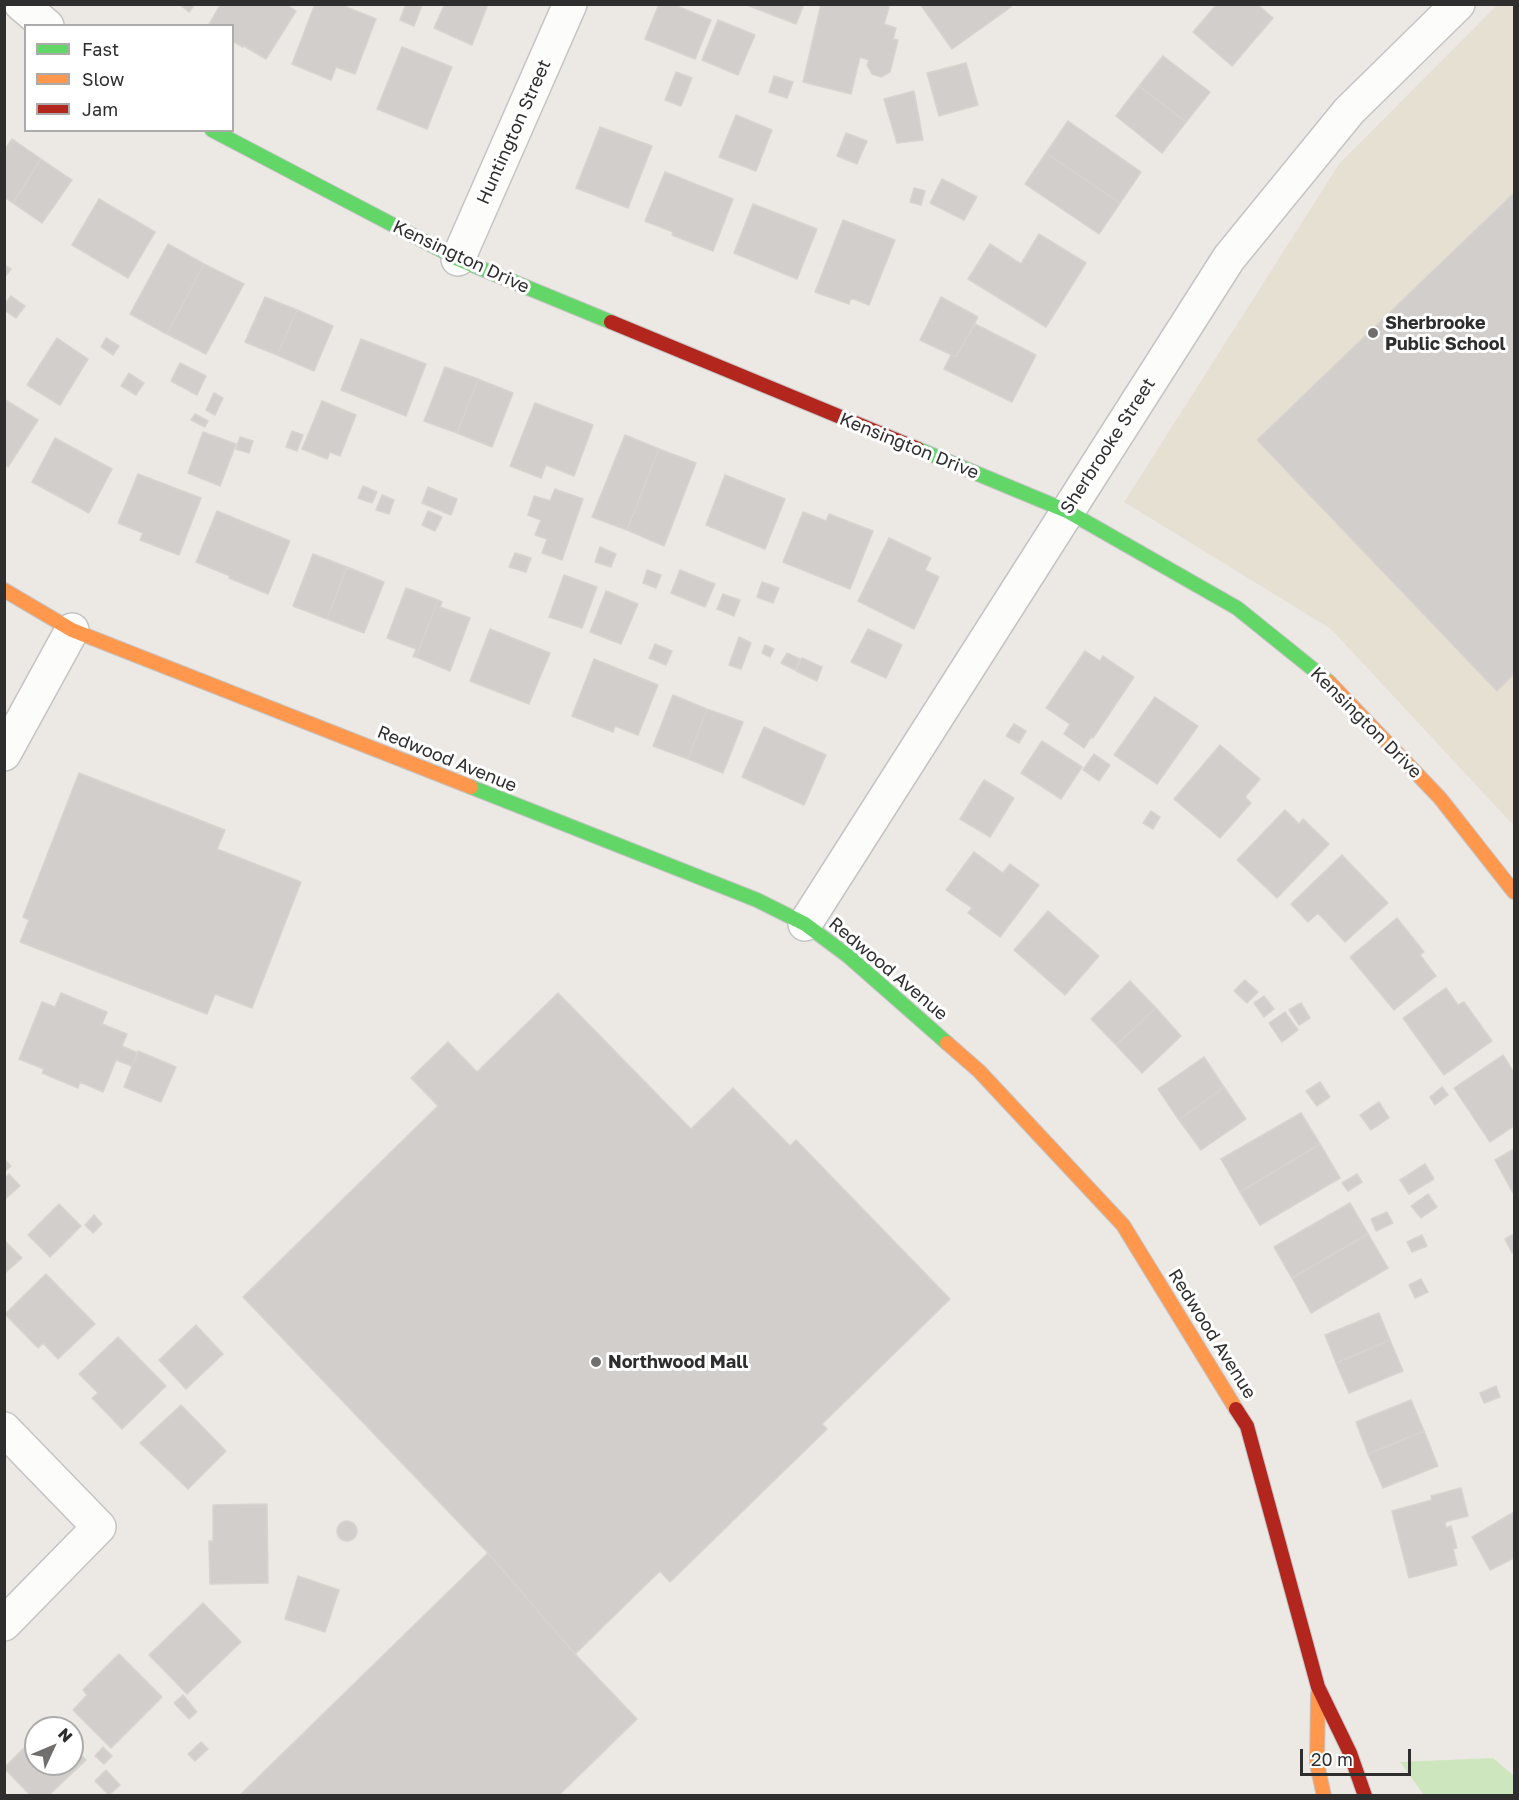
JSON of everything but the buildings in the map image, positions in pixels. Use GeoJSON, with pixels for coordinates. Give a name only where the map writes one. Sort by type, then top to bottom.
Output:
{"type":"FeatureCollection","features":[{"type":"Feature","properties":{"kind":"street"},"geometry":{"type":"LineString","coordinates":[[21,4],[45,24]]}},
{"type":"Feature","properties":{"kind":"street","name":"Huntington Street"},"geometry":{"type":"LineString","coordinates":[[458,259],[570,4]]}},
{"type":"Feature","properties":{"kind":"street","name":"Sherbrooke Street"},"geometry":{"type":"LineString","coordinates":[[805,924],[1229,258],[1349,111],[1458,4]]}},
{"type":"Feature","properties":{"kind":"street","name":"Kensington Drive"},"geometry":{"type":"LineString","coordinates":[[216,132],[458,259],[1067,512],[1237,608],[1336,689],[1440,798],[1515,892]]}},
{"type":"Feature","properties":{"kind":"street","name":"Redwood Avenue"},"geometry":{"type":"LineString","coordinates":[[4,590],[72,630],[757,900],[805,924],[848,956],[979,1071],[1123,1225],[1247,1426],[1318,1687],[1350,1753],[1365,1796]]}},
{"type":"Feature","properties":{"kind":"street"},"geometry":{"type":"LineString","coordinates":[[4,754],[72,630]]}},
{"type":"Feature","properties":{"kind":"street"},"geometry":{"type":"LineString","coordinates":[[4,1429],[99,1527],[4,1624]]}},
{"type":"Feature","properties":{"kind":"street","name":"Redwood Avenue"},"geometry":{"type":"LineString","coordinates":[[1318,1687],[1317,1764],[1324,1796]]}},
{"type":"Feature","properties":{"kind":"shaded area","name":"Sherbrooke Public School"},"geometry":{"type":"Polygon","coordinates":[[[1497,5],[1514,5],[1514,826],[1331,629],[1124,502],[1339,164],[1497,5]]]}},
{"type":"Feature","properties":{"kind":"green space"},"geometry":{"type":"Polygon","coordinates":[[[1493,1758],[1514,1776],[1514,1795],[1424,1795],[1400,1762],[1493,1758]]]}},
{"type":"Feature","properties":{"kind":"traffic: fast"},"geometry":{"type":"LineString","coordinates":[[216,132],[458,259],[611,322]]}},
{"type":"Feature","properties":{"kind":"traffic: fast"},"geometry":{"type":"LineString","coordinates":[[918,449],[1067,511],[1237,608],[1329,682]]}},
{"type":"Feature","properties":{"kind":"traffic: fast"},"geometry":{"type":"LineString","coordinates":[[471,787],[757,900],[805,924],[848,956],[947,1043]]}},
{"type":"Feature","properties":{"kind":"traffic: slow"},"geometry":{"type":"LineString","coordinates":[[4,590],[72,630],[471,787]]}},
{"type":"Feature","properties":{"kind":"traffic: slow"},"geometry":{"type":"LineString","coordinates":[[1329,682],[1440,798],[1514,892]]}},
{"type":"Feature","properties":{"kind":"traffic: slow"},"geometry":{"type":"LineString","coordinates":[[947,1043],[979,1071],[1123,1225],[1236,1409]]}},
{"type":"Feature","properties":{"kind":"traffic: slow"},"geometry":{"type":"LineString","coordinates":[[1318,1694],[1317,1764],[1324,1796]]}},
{"type":"Feature","properties":{"kind":"traffic: jam"},"geometry":{"type":"LineString","coordinates":[[611,322],[918,449]]}},
{"type":"Feature","properties":{"kind":"traffic: jam"},"geometry":{"type":"LineString","coordinates":[[1236,1409],[1247,1426],[1318,1687],[1350,1753],[1365,1796]]}},
{"type":"Feature","properties":{"kind":"place","name":"Sherbrooke Public School"},"geometry":{"type":"Point","coordinates":[1373,333]}},
{"type":"Feature","properties":{"kind":"place","name":"Northwood Mall"},"geometry":{"type":"Point","coordinates":[596,1362]}}]}
